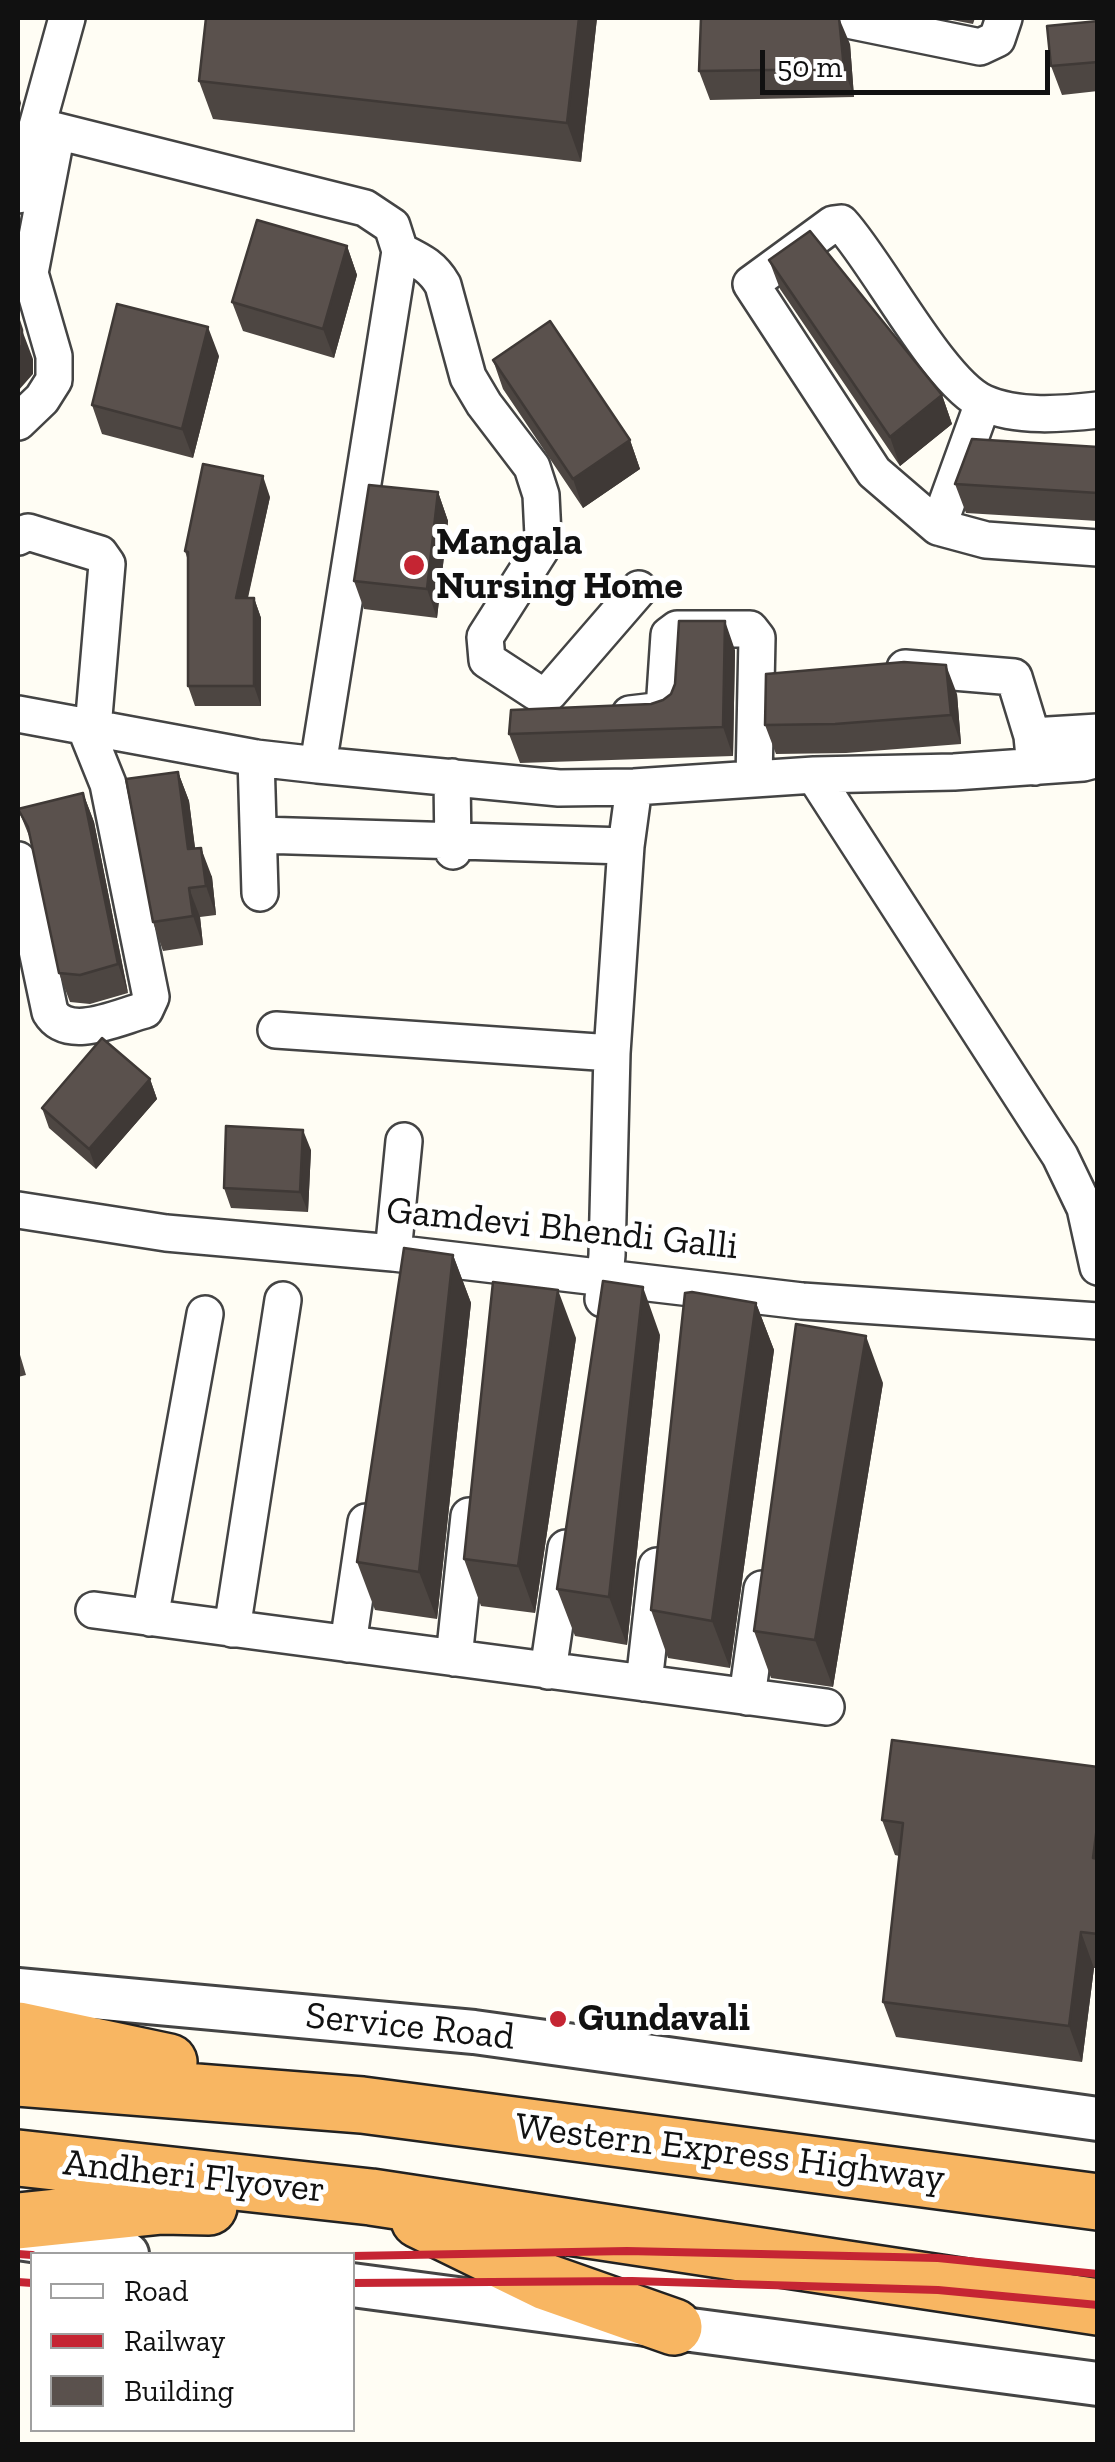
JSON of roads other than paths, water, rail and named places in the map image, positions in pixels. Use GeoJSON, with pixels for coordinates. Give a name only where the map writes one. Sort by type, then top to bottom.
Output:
{"type":"FeatureCollection","features":[{"type":"Feature","properties":{"kind":"highway"},"geometry":{"type":"LineString","coordinates":[[18,2030],[362,2105]]}},
{"type":"Feature","properties":{"kind":"highway"},"geometry":{"type":"LineString","coordinates":[[18,2078],[362,2105]]}},
{"type":"Feature","properties":{"kind":"highway","name":"Western Express Highway"},"geometry":{"type":"LineString","coordinates":[[362,2105],[1098,2202]]}},
{"type":"Feature","properties":{"kind":"highway","name":"Andheri Flyover"},"geometry":{"type":"LineString","coordinates":[[18,2158],[371,2197]]}},
{"type":"Feature","properties":{"kind":"highway"},"geometry":{"type":"LineString","coordinates":[[371,2197],[546,2282],[674,2327]]}},
{"type":"Feature","properties":{"kind":"highway"},"geometry":{"type":"LineString","coordinates":[[18,2221],[162,2206],[274,2208],[371,2197],[1098,2307]]}},
{"type":"Feature","properties":{"kind":"street"},"geometry":{"type":"LineString","coordinates":[[18,422],[50,388],[55,372],[51,344],[24,285],[67,18]]}},
{"type":"Feature","properties":{"kind":"street"},"geometry":{"type":"LineString","coordinates":[[838,18],[980,47],[997,38],[1004,18]]}},
{"type":"Feature","properties":{"kind":"street"},"geometry":{"type":"LineString","coordinates":[[18,195],[47,129]]}},
{"type":"Feature","properties":{"kind":"street"},"geometry":{"type":"LineString","coordinates":[[47,129],[365,208],[392,226],[400,251],[318,765]]}},
{"type":"Feature","properties":{"kind":"street"},"geometry":{"type":"LineString","coordinates":[[1098,410],[1046,416],[983,403],[956,380],[841,223],[830,226],[751,284],[874,472],[938,527],[986,540],[1098,548]]}},
{"type":"Feature","properties":{"kind":"street"},"geometry":{"type":"LineString","coordinates":[[400,251],[429,265],[436,273],[468,377],[538,478],[543,520],[541,549],[485,637],[487,660],[536,692],[550,693],[639,590]]}},
{"type":"Feature","properties":{"kind":"street"},"geometry":{"type":"LineString","coordinates":[[938,527],[983,403]]}},
{"type":"Feature","properties":{"kind":"street"},"geometry":{"type":"LineString","coordinates":[[18,536],[28,532],[100,554],[107,564],[89,727],[108,784],[152,997],[146,1010],[77,1028],[55,1020],[50,1012],[18,860]]}},
{"type":"Feature","properties":{"kind":"street"},"geometry":{"type":"LineString","coordinates":[[604,715],[664,710],[669,635],[678,630],[750,629],[756,638],[754,779]]}},
{"type":"Feature","properties":{"kind":"street"},"geometry":{"type":"LineString","coordinates":[[864,666],[1014,677],[1033,751]]}},
{"type":"Feature","properties":{"kind":"street"},"geometry":{"type":"LineString","coordinates":[[18,714],[256,758],[559,788],[814,775],[1033,751],[1098,732]]}},
{"type":"Feature","properties":{"kind":"street"},"geometry":{"type":"LineString","coordinates":[[530,719],[568,717]]}},
{"type":"Feature","properties":{"kind":"street"},"geometry":{"type":"LineString","coordinates":[[1033,751],[1098,759]]}},
{"type":"Feature","properties":{"kind":"street"},"geometry":{"type":"LineString","coordinates":[[256,758],[260,893]]}},
{"type":"Feature","properties":{"kind":"street"},"geometry":{"type":"LineString","coordinates":[[814,775],[1060,1156],[1085,1208],[1098,1267]]}},
{"type":"Feature","properties":{"kind":"street"},"geometry":{"type":"LineString","coordinates":[[452,778],[453,845]]}},
{"type":"Feature","properties":{"kind":"street"},"geometry":{"type":"LineString","coordinates":[[597,1337],[606,1278],[612,1053],[626,846],[634,787]]}},
{"type":"Feature","properties":{"kind":"street"},"geometry":{"type":"LineString","coordinates":[[559,788],[561,849]]}},
{"type":"Feature","properties":{"kind":"street"},"geometry":{"type":"LineString","coordinates":[[258,835],[561,849],[626,846]]}},
{"type":"Feature","properties":{"kind":"street"},"geometry":{"type":"LineString","coordinates":[[276,1030],[612,1053]]}},
{"type":"Feature","properties":{"kind":"street"},"geometry":{"type":"LineString","coordinates":[[394,1253],[404,1141]]}},
{"type":"Feature","properties":{"kind":"street","name":"Gamdevi Bhendi Galli"},"geometry":{"type":"LineString","coordinates":[[18,1210],[166,1233],[394,1253],[802,1300],[1098,1320]]}},
{"type":"Feature","properties":{"kind":"street"},"geometry":{"type":"LineString","coordinates":[[492,1306],[496,1267]]}},
{"type":"Feature","properties":{"kind":"street"},"geometry":{"type":"LineString","coordinates":[[683,1326],[687,1286]]}},
{"type":"Feature","properties":{"kind":"street"},"geometry":{"type":"LineString","coordinates":[[232,1629],[283,1300]]}},
{"type":"Feature","properties":{"kind":"street"},"geometry":{"type":"LineString","coordinates":[[796,1340],[802,1300]]}},
{"type":"Feature","properties":{"kind":"street"},"geometry":{"type":"LineString","coordinates":[[150,1618],[205,1314]]}},
{"type":"Feature","properties":{"kind":"street"},"geometry":{"type":"LineString","coordinates":[[454,1658],[473,1482]]}},
{"type":"Feature","properties":{"kind":"street"},"geometry":{"type":"LineString","coordinates":[[348,1644],[371,1488]]}},
{"type":"Feature","properties":{"kind":"street"},"geometry":{"type":"LineString","coordinates":[[548,1671],[571,1514]]}},
{"type":"Feature","properties":{"kind":"street"},"geometry":{"type":"LineString","coordinates":[[644,1683],[662,1524]]}},
{"type":"Feature","properties":{"kind":"street"},"geometry":{"type":"LineString","coordinates":[[747,1697],[766,1558]]}},
{"type":"Feature","properties":{"kind":"street"},"geometry":{"type":"LineString","coordinates":[[94,1610],[826,1707]]}},
{"type":"Feature","properties":{"kind":"street","name":"Service Road"},"geometry":{"type":"LineString","coordinates":[[18,1990],[474,2032],[1098,2118]]}},
{"type":"Feature","properties":{"kind":"street"},"geometry":{"type":"LineString","coordinates":[[18,2238],[113,2252]]}},
{"type":"Feature","properties":{"kind":"street"},"geometry":{"type":"LineString","coordinates":[[355,2289],[1098,2384]]}},
{"type":"Feature","properties":{"kind":"railway"},"geometry":{"type":"LineString","coordinates":[[355,2256],[627,2251],[938,2258],[1098,2274]]}},
{"type":"Feature","properties":{"kind":"railway"},"geometry":{"type":"LineString","coordinates":[[18,2254],[30,2255]]}},
{"type":"Feature","properties":{"kind":"railway"},"geometry":{"type":"LineString","coordinates":[[355,2283],[632,2281],[938,2290],[1098,2305]]}},
{"type":"Feature","properties":{"kind":"railway"},"geometry":{"type":"LineString","coordinates":[[18,2282],[30,2283]]}},
{"type":"Feature","properties":{"kind":"place","name":"Mangala Nursing Home"},"geometry":{"type":"Point","coordinates":[414,565]}},
{"type":"Feature","properties":{"kind":"place","name":"Gundavali"},"geometry":{"type":"Point","coordinates":[558,2019]}}]}
